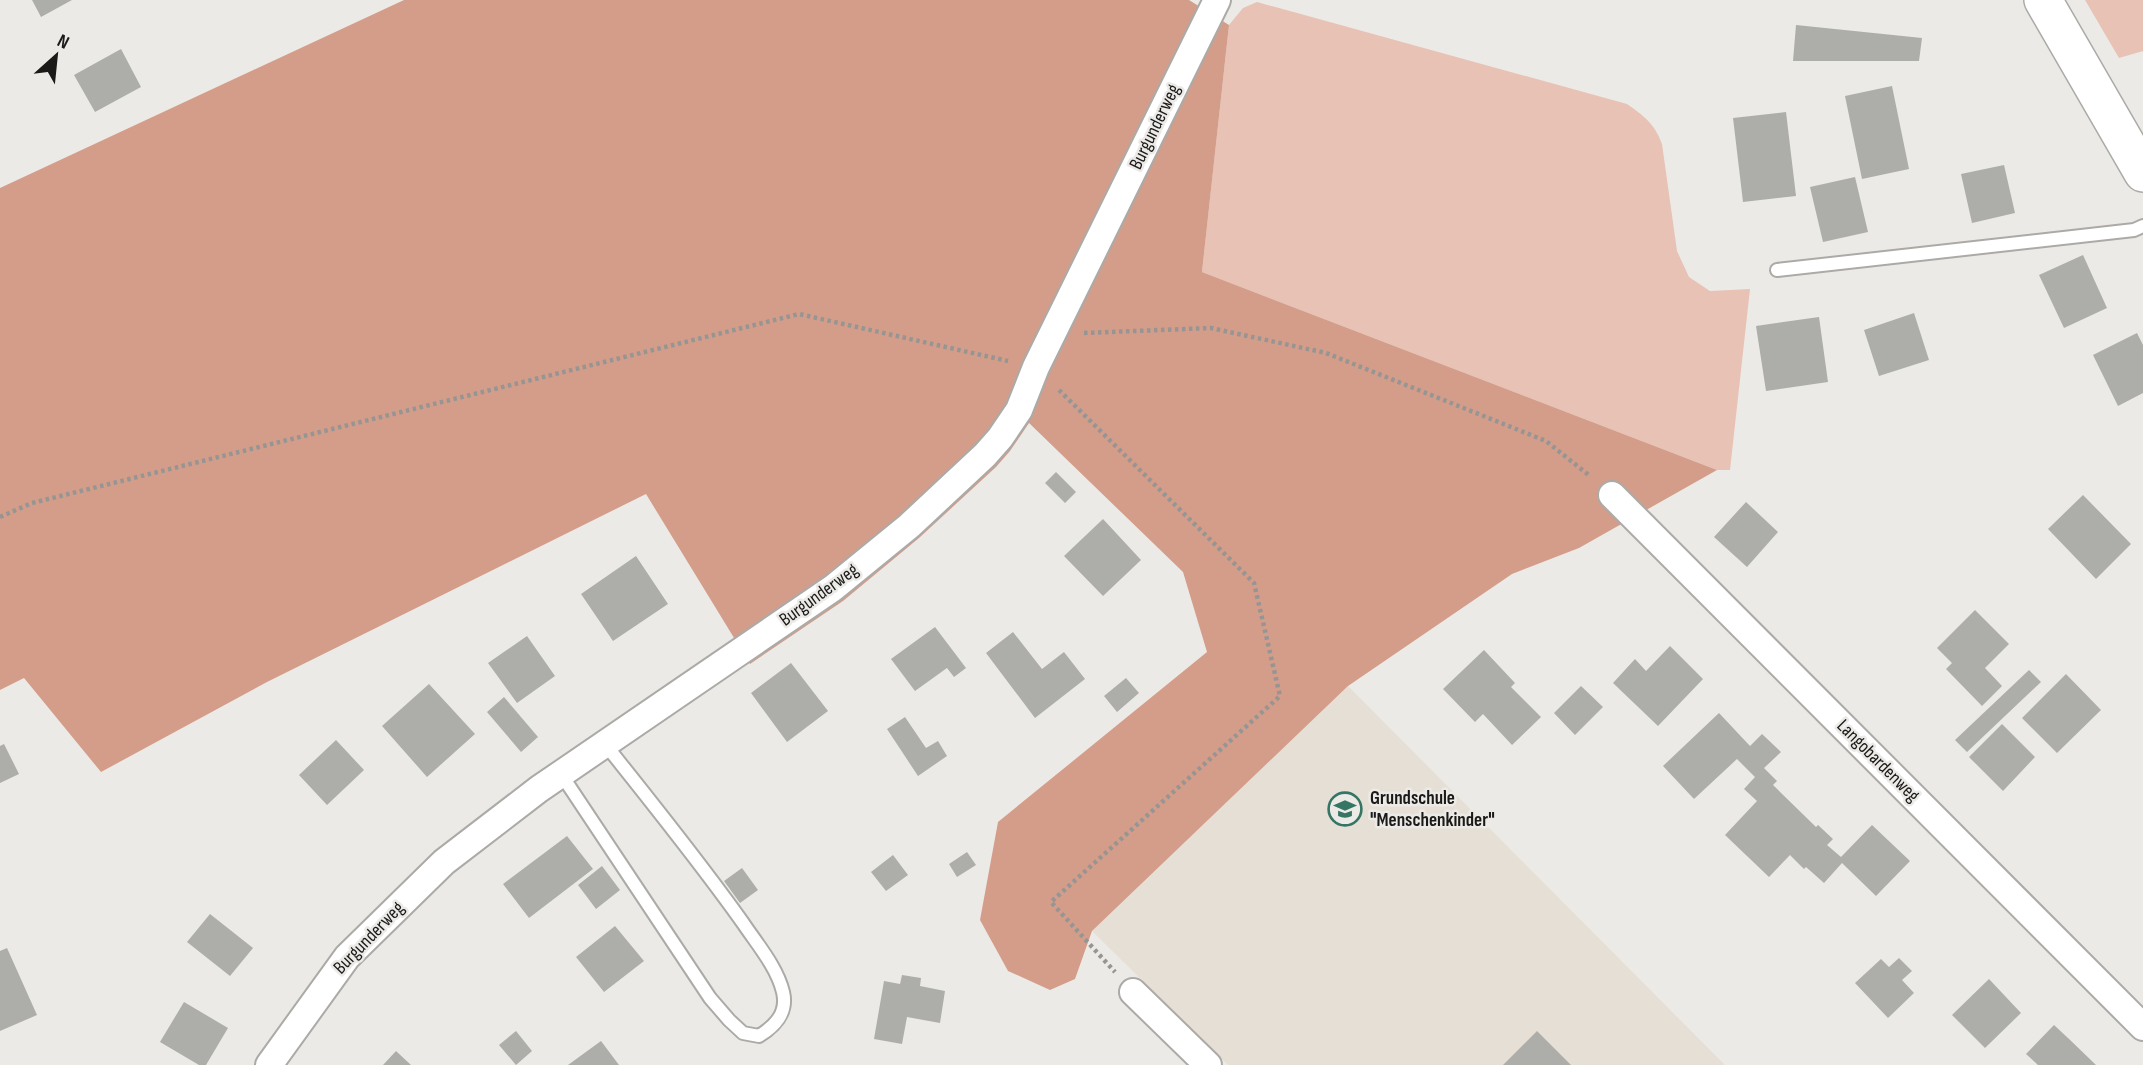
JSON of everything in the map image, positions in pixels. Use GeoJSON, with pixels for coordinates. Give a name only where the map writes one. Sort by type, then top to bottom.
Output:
{"type":"FeatureCollection","features":[{"type":"Feature","properties":{"kind":"main road"},"geometry":{"type":"LineString","coordinates":[[2043,0],[2143,173]]}},
{"type":"Feature","properties":{"kind":"street","name":"Burgunderweg"},"geometry":{"type":"LineString","coordinates":[[269,1065],[347,957],[444,862],[561,774],[833,588],[909,526],[985,455],[1019,410],[1036,367],[1217,0]]}},
{"type":"Feature","properties":{"kind":"street","name":"Langobardenweg"},"geometry":{"type":"LineString","coordinates":[[1612,495],[2143,1027]]}},
{"type":"Feature","properties":{"kind":"street"},"geometry":{"type":"LineString","coordinates":[[1133,992],[1208,1065]]}},
{"type":"Feature","properties":{"kind":"lane"},"geometry":{"type":"LineString","coordinates":[[1777,270],[2134,230],[2143,226]]}},
{"type":"Feature","properties":{"kind":"lane"},"geometry":{"type":"LineString","coordinates":[[561,774],[710,998],[743,1032],[760,1036],[774,1027],[782,1012],[784,994],[770,965],[689,848],[605,744]]}},
{"type":"Feature","properties":{"kind":"path"},"geometry":{"type":"LineString","coordinates":[[0,517],[32,503],[799,314],[1036,367],[1254,583],[1280,696],[1051,902],[1133,992]]}},
{"type":"Feature","properties":{"kind":"path"},"geometry":{"type":"LineString","coordinates":[[1052,335],[1211,328],[1326,353],[1546,441],[1612,495]]}},
{"type":"Feature","properties":{"kind":"shaded area"},"geometry":{"type":"Polygon","coordinates":[[[404,0],[1189,0],[1229,25],[1202,272],[1717,470],[1579,548],[1512,574],[1348,686],[1092,931],[1075,979],[1050,990],[1008,971],[980,920],[998,822],[1207,652],[1183,572],[1029,423],[996,467],[919,538],[843,601],[750,664],[646,494],[267,682],[101,772],[24,678],[0,690],[0,188],[404,0]]]}},
{"type":"Feature","properties":{"kind":"shaded area"},"geometry":{"type":"Polygon","coordinates":[[[2085,0],[2143,0],[2143,51],[2119,58],[2085,0]]]}},
{"type":"Feature","properties":{"kind":"shaded area"},"geometry":{"type":"Polygon","coordinates":[[[1257,2],[1627,104],[1648,121],[1662,144],[1677,251],[1689,277],[1710,291],[1750,289],[1730,470],[1717,470],[1202,272],[1229,25],[1243,8],[1257,2]]]}},
{"type":"Feature","properties":{"kind":"shaded area","name":"Grundschule \"Menschenkinder\""},"geometry":{"type":"Polygon","coordinates":[[[1348,686],[1725,1065],[1228,1065],[1092,931],[1348,686]]]}},
{"type":"Feature","properties":{"kind":"building"},"geometry":{"type":"Polygon","coordinates":[[[32,0],[72,0],[41,17],[32,0]]]}},
{"type":"Feature","properties":{"kind":"building"},"geometry":{"type":"Polygon","coordinates":[[[1796,25],[1922,38],[1919,61],[1793,61],[1796,25]]]}},
{"type":"Feature","properties":{"kind":"building"},"geometry":{"type":"Polygon","coordinates":[[[121,49],[141,87],[95,112],[74,75],[121,49]]]}},
{"type":"Feature","properties":{"kind":"building"},"geometry":{"type":"Polygon","coordinates":[[[1892,86],[1909,169],[1862,179],[1845,96],[1892,86]]]}},
{"type":"Feature","properties":{"kind":"building"},"geometry":{"type":"Polygon","coordinates":[[[1786,112],[1796,196],[1743,202],[1733,118],[1786,112]]]}},
{"type":"Feature","properties":{"kind":"building"},"geometry":{"type":"Polygon","coordinates":[[[2004,165],[2015,213],[1972,223],[1961,174],[2004,165]]]}},
{"type":"Feature","properties":{"kind":"building"},"geometry":{"type":"Polygon","coordinates":[[[1855,177],[1868,232],[1823,242],[1810,187],[1855,177]]]}},
{"type":"Feature","properties":{"kind":"building"},"geometry":{"type":"Polygon","coordinates":[[[2083,255],[2107,308],[2064,328],[2039,275],[2083,255]]]}},
{"type":"Feature","properties":{"kind":"building"},"geometry":{"type":"Polygon","coordinates":[[[1914,313],[1929,360],[1879,376],[1864,330],[1914,313]]]}},
{"type":"Feature","properties":{"kind":"building"},"geometry":{"type":"Polygon","coordinates":[[[1819,317],[1828,382],[1766,391],[1756,326],[1819,317]]]}},
{"type":"Feature","properties":{"kind":"building"},"geometry":{"type":"Polygon","coordinates":[[[2137,333],[2143,345],[2143,393],[2118,406],[2093,355],[2137,333]]]}},
{"type":"Feature","properties":{"kind":"building"},"geometry":{"type":"Polygon","coordinates":[[[1056,472],[1076,492],[1065,503],[1045,483],[1056,472]]]}},
{"type":"Feature","properties":{"kind":"building"},"geometry":{"type":"Polygon","coordinates":[[[2083,495],[2131,544],[2096,579],[2048,529],[2083,495]]]}},
{"type":"Feature","properties":{"kind":"building"},"geometry":{"type":"Polygon","coordinates":[[[1746,502],[1778,532],[1747,567],[1714,537],[1746,502]]]}},
{"type":"Feature","properties":{"kind":"building"},"geometry":{"type":"Polygon","coordinates":[[[1103,519],[1141,560],[1103,596],[1064,556],[1103,519]]]}},
{"type":"Feature","properties":{"kind":"building"},"geometry":{"type":"Polygon","coordinates":[[[636,556],[668,604],[613,641],[581,594],[636,556]]]}},
{"type":"Feature","properties":{"kind":"building"},"geometry":{"type":"Polygon","coordinates":[[[1975,610],[2009,644],[1985,668],[2002,686],[1982,706],[1946,669],[1952,663],[1937,648],[1975,610]]]}},
{"type":"Feature","properties":{"kind":"building"},"geometry":{"type":"Polygon","coordinates":[[[935,627],[966,668],[954,677],[947,668],[915,691],[891,659],[935,627]]]}},
{"type":"Feature","properties":{"kind":"building"},"geometry":{"type":"Polygon","coordinates":[[[1013,632],[1042,669],[1064,652],[1085,679],[1035,718],[986,653],[1013,632]]]}},
{"type":"Feature","properties":{"kind":"building"},"geometry":{"type":"Polygon","coordinates":[[[527,636],[555,676],[517,703],[488,663],[527,636]]]}},
{"type":"Feature","properties":{"kind":"building"},"geometry":{"type":"Polygon","coordinates":[[[1670,646],[1703,679],[1658,726],[1613,683],[1635,659],[1646,671],[1670,646]]]}},
{"type":"Feature","properties":{"kind":"building"},"geometry":{"type":"Polygon","coordinates":[[[1484,650],[1515,683],[1511,687],[1541,717],[1512,745],[1483,714],[1475,722],[1443,689],[1484,650]]]}},
{"type":"Feature","properties":{"kind":"building"},"geometry":{"type":"Polygon","coordinates":[[[791,663],[828,711],[787,742],[751,693],[791,663]]]}},
{"type":"Feature","properties":{"kind":"building"},"geometry":{"type":"Polygon","coordinates":[[[2029,670],[2041,682],[1967,752],[1955,740],[2029,670]]]}},
{"type":"Feature","properties":{"kind":"building"},"geometry":{"type":"Polygon","coordinates":[[[2066,674],[2101,710],[2057,753],[2022,718],[2066,674]]]}},
{"type":"Feature","properties":{"kind":"building"},"geometry":{"type":"Polygon","coordinates":[[[1126,678],[1139,693],[1117,712],[1104,696],[1126,678]]]}},
{"type":"Feature","properties":{"kind":"building"},"geometry":{"type":"Polygon","coordinates":[[[429,684],[475,734],[427,777],[382,726],[429,684]]]}},
{"type":"Feature","properties":{"kind":"building"},"geometry":{"type":"Polygon","coordinates":[[[1581,686],[1603,707],[1575,735],[1554,713],[1581,686]]]}},
{"type":"Feature","properties":{"kind":"building"},"geometry":{"type":"Polygon","coordinates":[[[504,697],[538,737],[521,752],[487,712],[504,697]]]}},
{"type":"Feature","properties":{"kind":"building"},"geometry":{"type":"Polygon","coordinates":[[[1719,713],[1750,746],[1762,734],[1781,752],[1764,768],[1777,781],[1773,785],[1816,827],[1818,825],[1833,839],[1827,845],[1841,857],[1872,825],[1910,861],[1876,896],[1842,863],[1824,883],[1790,855],[1769,877],[1725,835],[1757,801],[1744,789],[1755,777],[1737,759],[1694,799],[1663,766],[1719,713]]]}},
{"type":"Feature","properties":{"kind":"building"},"geometry":{"type":"Polygon","coordinates":[[[905,717],[926,748],[938,741],[947,756],[918,776],[887,729],[905,717]]]}},
{"type":"Feature","properties":{"kind":"building"},"geometry":{"type":"Polygon","coordinates":[[[2002,724],[2035,757],[2003,791],[1969,757],[2002,724]]]}},
{"type":"Feature","properties":{"kind":"building"},"geometry":{"type":"Polygon","coordinates":[[[336,740],[364,770],[327,805],[299,775],[336,740]]]}},
{"type":"Feature","properties":{"kind":"building"},"geometry":{"type":"Polygon","coordinates":[[[4,744],[19,774],[0,783],[0,746],[4,744]]]}},
{"type":"Feature","properties":{"kind":"building"},"geometry":{"type":"Polygon","coordinates":[[[567,836],[593,869],[529,918],[503,884],[567,836]]]}},
{"type":"Feature","properties":{"kind":"building"},"geometry":{"type":"Polygon","coordinates":[[[967,852],[976,865],[957,877],[949,864],[967,852]]]}},
{"type":"Feature","properties":{"kind":"building"},"geometry":{"type":"Polygon","coordinates":[[[893,855],[908,875],[886,891],[871,872],[893,855]]]}},
{"type":"Feature","properties":{"kind":"building"},"geometry":{"type":"Polygon","coordinates":[[[602,866],[620,890],[596,909],[578,885],[602,866]]]}},
{"type":"Feature","properties":{"kind":"building"},"geometry":{"type":"Polygon","coordinates":[[[742,868],[758,890],[740,903],[724,881],[742,868]]]}},
{"type":"Feature","properties":{"kind":"building"},"geometry":{"type":"Polygon","coordinates":[[[210,914],[253,948],[230,976],[187,942],[210,914]]]}},
{"type":"Feature","properties":{"kind":"building"},"geometry":{"type":"Polygon","coordinates":[[[615,926],[644,961],[604,992],[576,957],[615,926]]]}},
{"type":"Feature","properties":{"kind":"building"},"geometry":{"type":"Polygon","coordinates":[[[7,948],[37,1015],[0,1031],[0,951],[7,948]]]}},
{"type":"Feature","properties":{"kind":"building"},"geometry":{"type":"Polygon","coordinates":[[[1899,958],[1912,971],[1902,980],[1914,993],[1888,1018],[1855,983],[1881,959],[1889,967],[1899,958]]]}},
{"type":"Feature","properties":{"kind":"building"},"geometry":{"type":"Polygon","coordinates":[[[902,975],[921,978],[920,986],[945,991],[940,1023],[907,1017],[902,1044],[874,1039],[884,981],[900,984],[902,975]]]}},
{"type":"Feature","properties":{"kind":"building"},"geometry":{"type":"Polygon","coordinates":[[[1989,979],[2021,1013],[1985,1048],[1952,1015],[1989,979]]]}},
{"type":"Feature","properties":{"kind":"building"},"geometry":{"type":"Polygon","coordinates":[[[184,1002],[228,1028],[206,1065],[199,1065],[160,1042],[184,1002]]]}},
{"type":"Feature","properties":{"kind":"building"},"geometry":{"type":"Polygon","coordinates":[[[2054,1025],[2096,1065],[2038,1065],[2026,1054],[2054,1025]]]}},
{"type":"Feature","properties":{"kind":"building"},"geometry":{"type":"Polygon","coordinates":[[[516,1031],[532,1051],[516,1065],[499,1045],[516,1031]]]}},
{"type":"Feature","properties":{"kind":"building"},"geometry":{"type":"Polygon","coordinates":[[[1537,1031],[1571,1065],[1503,1065],[1537,1031]]]}},
{"type":"Feature","properties":{"kind":"building"},"geometry":{"type":"Polygon","coordinates":[[[601,1041],[619,1065],[568,1065],[601,1041]]]}},
{"type":"Feature","properties":{"kind":"building"},"geometry":{"type":"Polygon","coordinates":[[[396,1051],[411,1065],[383,1065],[396,1051]]]}},
{"type":"Feature","properties":{"kind":"place","name":"Grundschule \"Menschenkinder\""},"geometry":{"type":"Point","coordinates":[1345,809]}}]}
